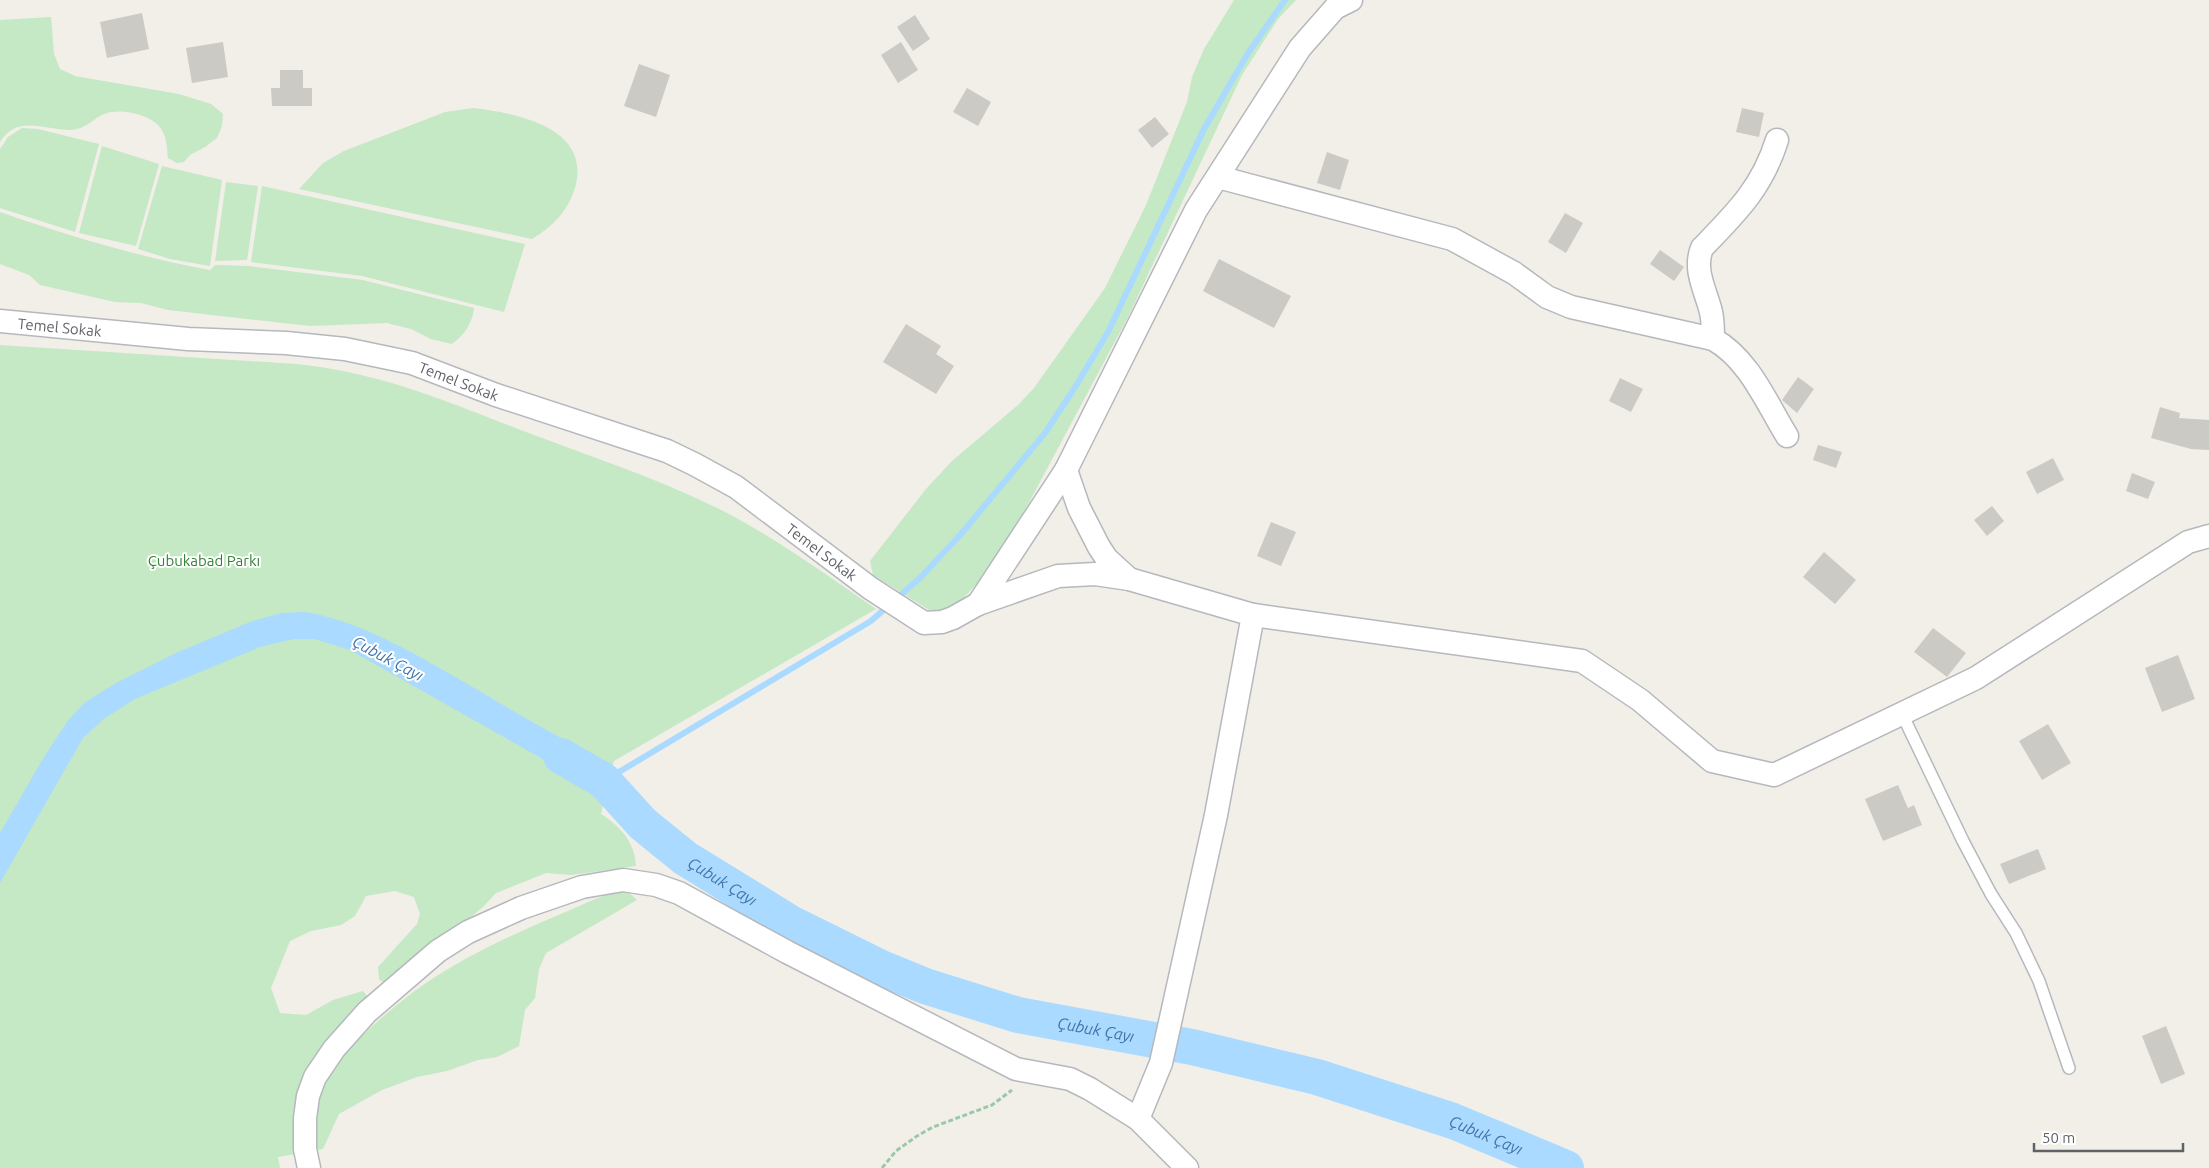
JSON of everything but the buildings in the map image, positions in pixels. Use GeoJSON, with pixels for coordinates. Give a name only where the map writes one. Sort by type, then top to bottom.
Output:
{"type":"FeatureCollection","features":[{"type":"Feature","properties":{"kind":"street"},"geometry":{"type":"LineString","coordinates":[[978,604],[1066,470],[1196,210],[1300,48],[1335,8],[1351,0]]}},
{"type":"Feature","properties":{"kind":"street"},"geometry":{"type":"LineString","coordinates":[[1713,339],[1712,314],[1698,268],[1699,256],[1702,248],[1754,192],[1766,170],[1777,140]]}},
{"type":"Feature","properties":{"kind":"street"},"geometry":{"type":"LineString","coordinates":[[1218,177],[1452,239],[1514,273],[1547,297],[1570,307],[1713,339],[1725,346],[1740,360],[1787,436]]}},
{"type":"Feature","properties":{"kind":"street","name":"Temel Sokak"},"geometry":{"type":"LineString","coordinates":[[0,321],[188,339],[286,343],[345,349],[412,363],[496,395],[667,451],[694,464],[736,487],[870,588],[924,623],[947,620],[967,612],[978,604]]}},
{"type":"Feature","properties":{"kind":"street"},"geometry":{"type":"LineString","coordinates":[[1066,470],[1079,508],[1099,547],[1107,559],[1129,579]]}},
{"type":"Feature","properties":{"kind":"street"},"geometry":{"type":"LineString","coordinates":[[978,604],[1058,576],[1095,574],[1129,579],[1253,615],[1582,661],[1640,700],[1712,761],[1774,775],[1976,678],[2188,542],[2209,536]]}},
{"type":"Feature","properties":{"kind":"street"},"geometry":{"type":"LineString","coordinates":[[1138,1119],[1160,1063],[1216,816],[1253,615]]}},
{"type":"Feature","properties":{"kind":"street"},"geometry":{"type":"LineString","coordinates":[[309,1168],[305,1118],[308,1096],[315,1077],[334,1049],[367,1012],[438,951],[468,932],[521,908],[603,882],[623,880],[639,882],[679,894],[991,1057],[1036,1074],[1070,1079],[1138,1119],[1187,1168]]}},
{"type":"Feature","properties":{"kind":"lane"},"geometry":{"type":"LineString","coordinates":[[1902,714],[1963,841],[1991,894],[2016,933],[2039,981],[2069,1068]]}},
{"type":"Feature","properties":{"kind":"path"},"geometry":{"type":"LineString","coordinates":[[882,1168],[896,1151],[916,1136],[933,1127],[992,1104],[1036,1074]]}},
{"type":"Feature","properties":{"kind":"green space"},"geometry":{"type":"Polygon","coordinates":[[[1234,0],[1296,0],[1278,19],[1242,75],[1128,317],[1017,525],[984,576],[956,606],[934,613],[873,575],[870,561],[926,489],[952,461],[1018,405],[1034,388],[1105,288],[1146,205],[1187,102],[1192,77],[1204,49],[1234,0]]]}},
{"type":"Feature","properties":{"kind":"green space"},"geometry":{"type":"Polygon","coordinates":[[[51,17],[54,54],[60,69],[75,76],[179,94],[211,104],[223,114],[222,126],[217,138],[190,155],[184,162],[177,163],[168,158],[167,145],[159,126],[153,121],[137,114],[119,111],[104,114],[75,130],[32,126],[15,128],[7,133],[0,142],[0,20],[51,17]]]}},
{"type":"Feature","properties":{"kind":"green space"},"geometry":{"type":"Polygon","coordinates":[[[473,108],[529,119],[562,137],[572,150],[577,167],[575,188],[572,196],[558,218],[532,239],[299,189],[323,163],[344,151],[445,112],[473,108]]]}},
{"type":"Feature","properties":{"kind":"green space"},"geometry":{"type":"Polygon","coordinates":[[[22,128],[38,129],[99,144],[75,232],[0,208],[0,149],[8,137],[22,128]]]}},
{"type":"Feature","properties":{"kind":"green space"},"geometry":{"type":"Polygon","coordinates":[[[102,146],[159,164],[136,246],[79,233],[102,146]]]}},
{"type":"Feature","properties":{"kind":"green space"},"geometry":{"type":"Polygon","coordinates":[[[162,166],[222,180],[210,266],[170,259],[138,249],[162,166]]]}},
{"type":"Feature","properties":{"kind":"green space"},"geometry":{"type":"Polygon","coordinates":[[[226,182],[258,186],[247,260],[215,261],[226,182]]]}},
{"type":"Feature","properties":{"kind":"green space"},"geometry":{"type":"Polygon","coordinates":[[[262,186],[525,244],[504,312],[362,276],[251,262],[262,186]]]}},
{"type":"Feature","properties":{"kind":"green space"},"geometry":{"type":"Polygon","coordinates":[[[0,212],[104,245],[183,265],[210,270],[215,265],[248,266],[363,280],[474,308],[472,319],[461,336],[452,344],[431,339],[411,329],[387,323],[310,326],[168,310],[141,303],[115,302],[40,285],[29,275],[0,264],[0,212]]]}},
{"type":"Feature","properties":{"kind":"green space","name":"Çubukabad Parkı"},"geometry":{"type":"Polygon","coordinates":[[[0,345],[297,364],[354,373],[382,380],[625,468],[704,501],[804,559],[876,609],[614,761],[601,814],[620,829],[625,836],[633,849],[636,866],[571,875],[546,873],[496,893],[484,906],[388,987],[379,979],[378,967],[417,924],[420,914],[414,897],[395,891],[366,896],[355,916],[341,925],[311,931],[290,941],[271,988],[280,1013],[306,1015],[333,1000],[363,991],[370,999],[338,1027],[312,1061],[302,1105],[314,1101],[339,1061],[373,1025],[417,989],[437,976],[479,951],[594,900],[621,892],[632,895],[637,900],[546,953],[539,969],[535,998],[525,1010],[519,1046],[497,1057],[478,1060],[447,1071],[417,1077],[382,1090],[339,1114],[323,1149],[278,1157],[280,1168],[0,1168],[0,345]]]}},
{"type":"Feature","properties":{"kind":"water"},"geometry":{"type":"Polygon","coordinates":[[[306,612],[349,624],[390,641],[613,765],[601,792],[350,650],[315,639],[293,639],[260,647],[135,699],[105,718],[83,738],[0,883],[0,833],[44,757],[67,722],[84,703],[116,683],[178,652],[250,622],[281,613],[306,612]]]}},
{"type":"Feature","properties":{"kind":"waterway"},"geometry":{"type":"LineString","coordinates":[[604,781],[871,621],[921,577],[961,534],[1045,433],[1074,389],[1108,332],[1204,129],[1248,53],[1285,0]]}},
{"type":"Feature","properties":{"kind":"waterway","name":"Çubuk Çayı"},"geometry":{"type":"LineString","coordinates":[[561,756],[604,781],[643,824],[685,858],[792,924],[881,968],[925,986],[1018,1015],[1192,1047],[1317,1077],[1453,1121],[1566,1168]]}}]}
